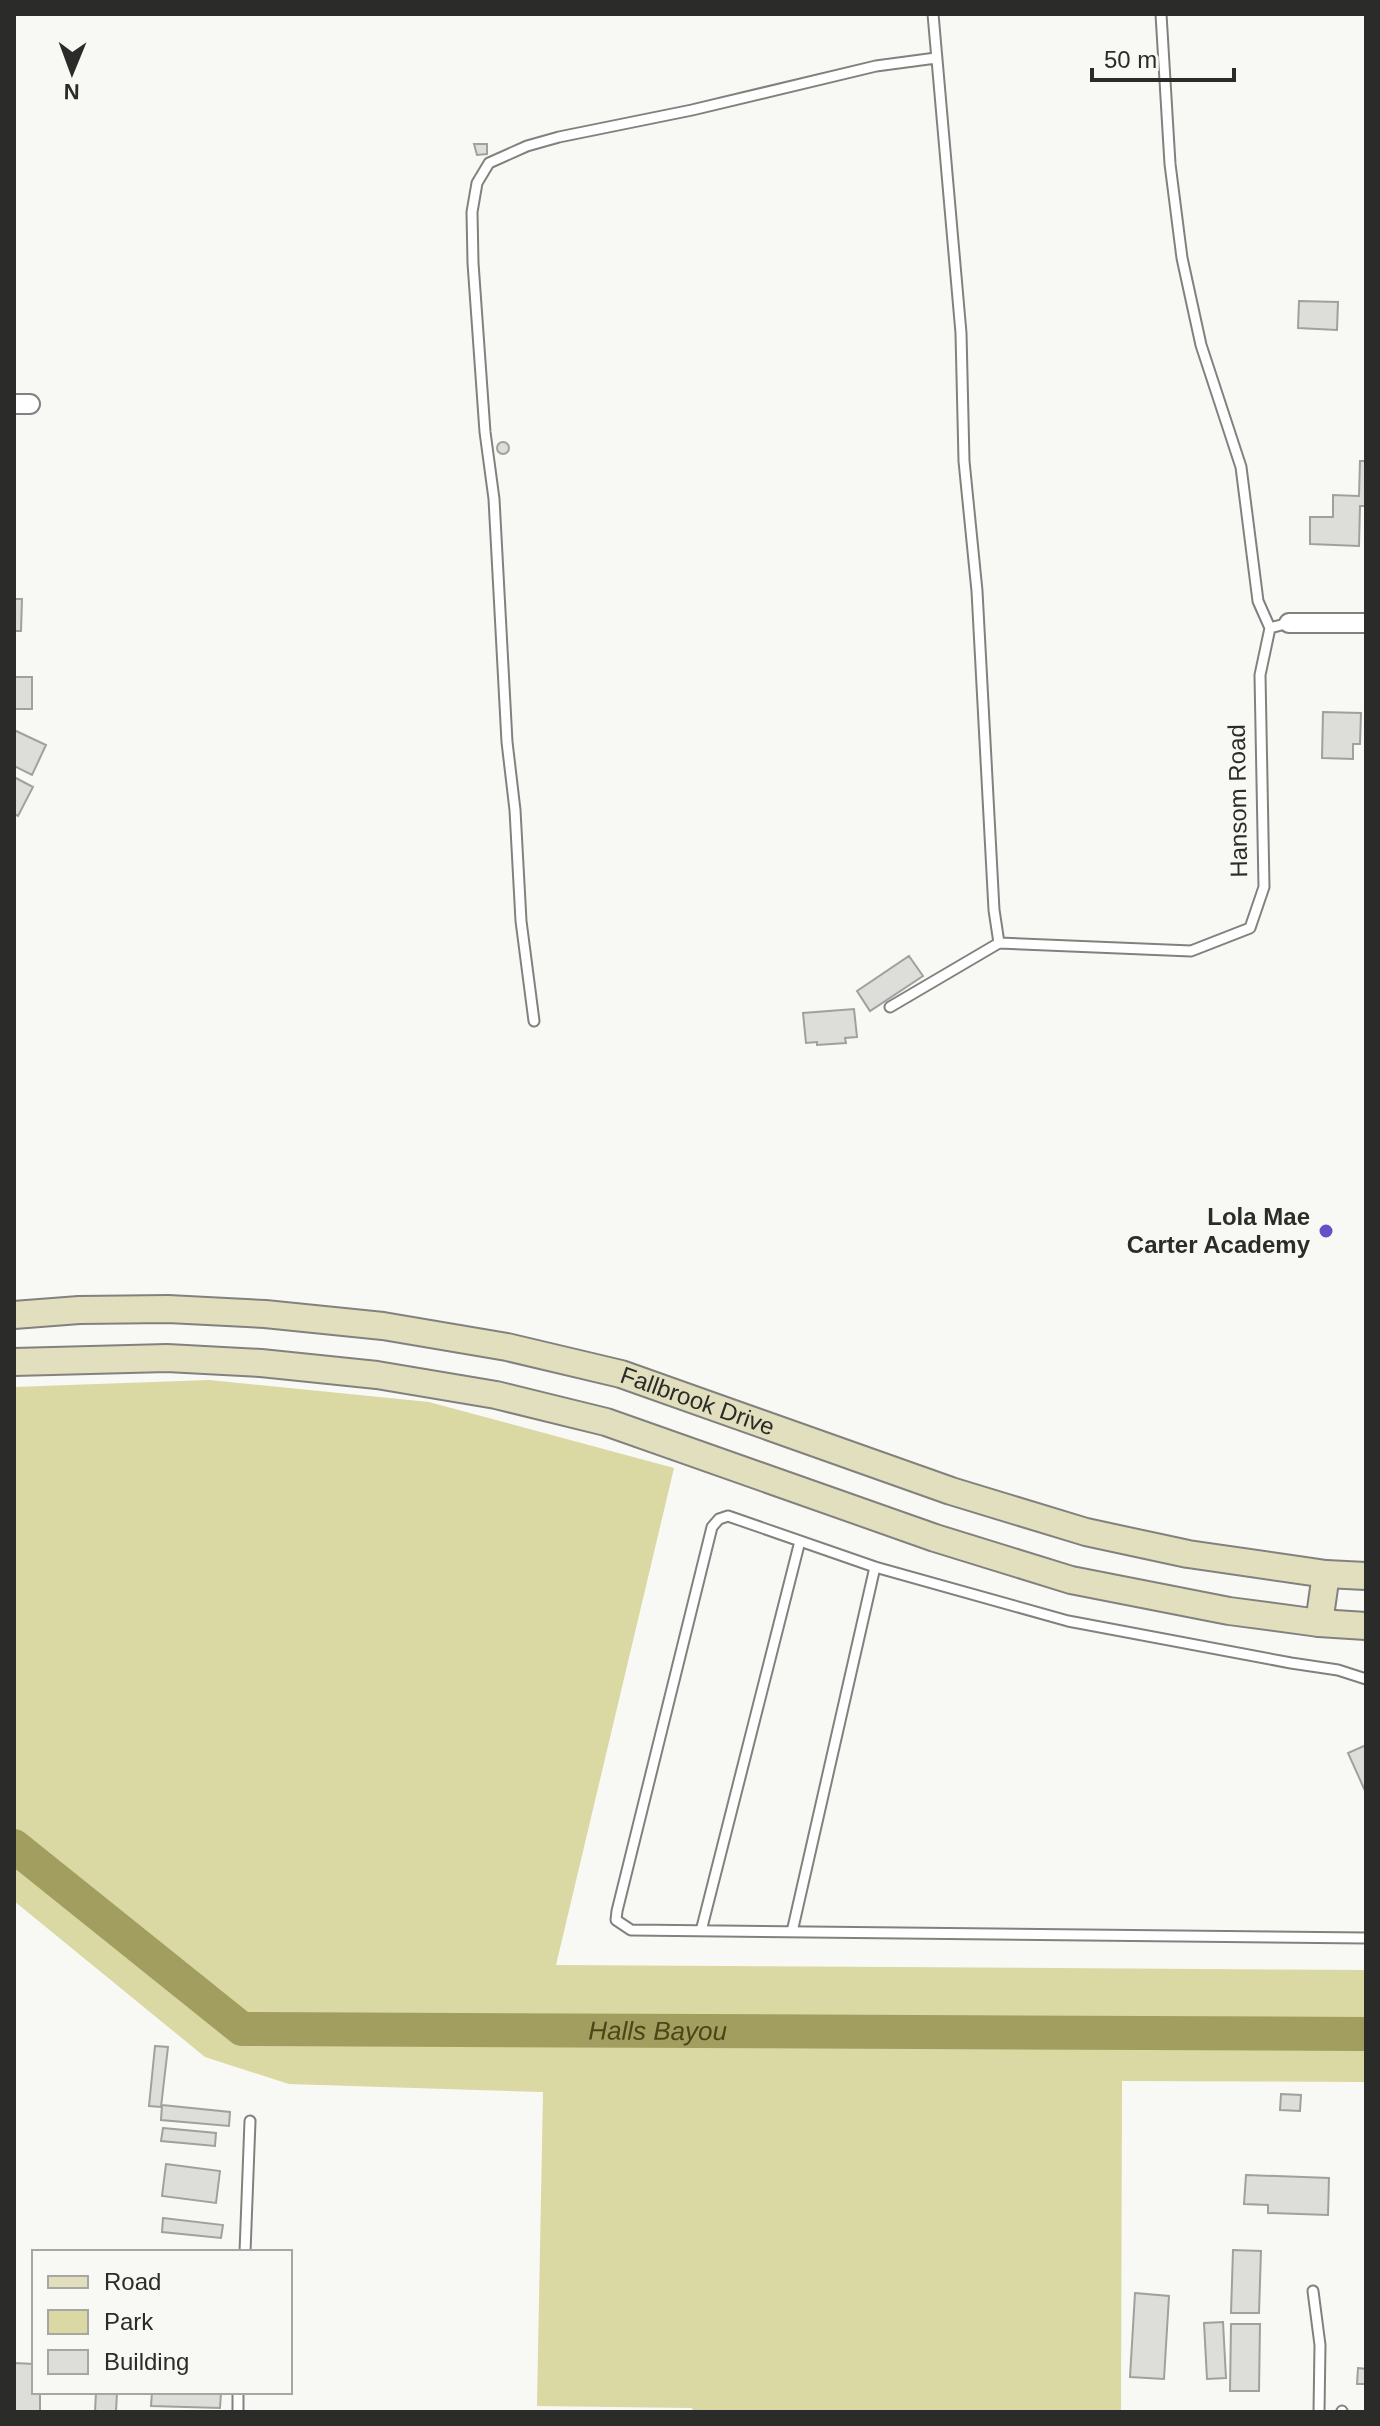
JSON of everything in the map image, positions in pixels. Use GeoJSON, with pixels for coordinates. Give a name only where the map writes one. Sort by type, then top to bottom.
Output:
{"type":"FeatureCollection","features":[{"type":"Feature","properties":{"kind":"main road","name":"Fallbrook Drive"},"geometry":{"type":"LineString","coordinates":[[14,1315],[79,1310],[168,1309],[265,1314],[383,1326],[507,1347],[621,1374],[951,1491],[1086,1532],[1188,1554],[1326,1574],[1366,1576]]}},
{"type":"Feature","properties":{"kind":"main road","name":"Fallbrook Drive"},"geometry":{"type":"LineString","coordinates":[[14,1362],[167,1358],[261,1363],[377,1375],[496,1395],[606,1422],[935,1538],[1071,1580],[1229,1611],[1366,1626]]}},
{"type":"Feature","properties":{"kind":"main road"},"geometry":{"type":"LineString","coordinates":[[1319,1623],[1326,1574]]}},
{"type":"Feature","properties":{"kind":"street"},"geometry":{"type":"LineString","coordinates":[[1280,625],[1366,623]]}},
{"type":"Feature","properties":{"kind":"lane"},"geometry":{"type":"LineString","coordinates":[[890,1007],[999,943],[994,910],[977,591],[964,461],[961,333],[933,14]]}},
{"type":"Feature","properties":{"kind":"lane"},"geometry":{"type":"LineString","coordinates":[[1161,14],[1170,164],[1182,258],[1201,345],[1241,467],[1258,601],[1280,625]]}},
{"type":"Feature","properties":{"kind":"lane"},"geometry":{"type":"LineString","coordinates":[[534,1021],[521,921],[515,810],[507,742],[494,499],[485,432],[473,263],[472,212],[477,183],[489,163],[527,146],[559,137],[692,110],[876,66],[936,58]]}},
{"type":"Feature","properties":{"kind":"lane","name":"Hansom Road"},"geometry":{"type":"LineString","coordinates":[[999,943],[1191,951],[1250,928],[1264,887],[1260,675],[1280,625]]}},
{"type":"Feature","properties":{"kind":"lane"},"geometry":{"type":"LineString","coordinates":[[1366,1679],[1338,1670],[1068,1621],[875,1567],[728,1516],[719,1519],[712,1527],[616,1920],[631,1930],[1366,1938]]}},
{"type":"Feature","properties":{"kind":"lane"},"geometry":{"type":"LineString","coordinates":[[701,1931],[800,1541]]}},
{"type":"Feature","properties":{"kind":"lane"},"geometry":{"type":"LineString","coordinates":[[792,1932],[875,1567]]}},
{"type":"Feature","properties":{"kind":"lane"},"geometry":{"type":"LineString","coordinates":[[245,2250],[250,2121]]}},
{"type":"Feature","properties":{"kind":"lane"},"geometry":{"type":"LineString","coordinates":[[1313,2291],[1320,2345],[1319,2412]]}},
{"type":"Feature","properties":{"kind":"green space"},"geometry":{"type":"Polygon","coordinates":[[[209,1380],[429,1402],[674,1468],[556,1965],[1366,1970],[1366,2082],[1122,2081],[1121,2412],[693,2412],[692,2408],[537,2406],[543,2092],[289,2084],[205,2057],[14,1901],[14,1387],[209,1380]]]}},
{"type":"Feature","properties":{"kind":"building"},"geometry":{"type":"Polygon","coordinates":[[[474,144],[487,144],[487,154],[477,155],[474,144]]]}},
{"type":"Feature","properties":{"kind":"building"},"geometry":{"type":"Polygon","coordinates":[[[1299,301],[1338,302],[1337,330],[1298,328],[1299,301]]]}},
{"type":"Feature","properties":{"kind":"building"},"geometry":{"type":"Polygon","coordinates":[[[503,442],[509,448],[503,454],[497,448],[503,442]]]}},
{"type":"Feature","properties":{"kind":"building"},"geometry":{"type":"Polygon","coordinates":[[[1360,461],[1366,461],[1366,506],[1360,506],[1359,546],[1310,544],[1310,517],[1333,517],[1333,495],[1359,496],[1360,461]]]}},
{"type":"Feature","properties":{"kind":"building"},"geometry":{"type":"Polygon","coordinates":[[[14,599],[22,599],[21,631],[14,631],[14,599]]]}},
{"type":"Feature","properties":{"kind":"building"},"geometry":{"type":"Polygon","coordinates":[[[14,677],[32,677],[32,709],[14,709],[14,677]]]}},
{"type":"Feature","properties":{"kind":"building"},"geometry":{"type":"Polygon","coordinates":[[[1323,712],[1361,713],[1360,744],[1353,744],[1353,759],[1322,758],[1323,712]]]}},
{"type":"Feature","properties":{"kind":"building"},"geometry":{"type":"Polygon","coordinates":[[[14,730],[46,745],[32,775],[14,766],[14,730]]]}},
{"type":"Feature","properties":{"kind":"building"},"geometry":{"type":"Polygon","coordinates":[[[14,777],[33,787],[18,816],[14,814],[14,777]]]}},
{"type":"Feature","properties":{"kind":"building"},"geometry":{"type":"Polygon","coordinates":[[[909,956],[923,976],[870,1011],[857,991],[909,956]]]}},
{"type":"Feature","properties":{"kind":"building"},"geometry":{"type":"Polygon","coordinates":[[[854,1009],[857,1037],[845,1038],[846,1043],[806,1043],[803,1013],[854,1009]]]}},
{"type":"Feature","properties":{"kind":"building"},"geometry":{"type":"Polygon","coordinates":[[[1366,1745],[1366,1793],[1348,1753],[1366,1745]]]}},
{"type":"Feature","properties":{"kind":"building"},"geometry":{"type":"Polygon","coordinates":[[[155,2046],[168,2047],[161,2107],[149,2106],[155,2046]]]}},
{"type":"Feature","properties":{"kind":"building"},"geometry":{"type":"Polygon","coordinates":[[[1281,2094],[1301,2095],[1300,2111],[1280,2110],[1281,2094]]]}},
{"type":"Feature","properties":{"kind":"building"},"geometry":{"type":"Polygon","coordinates":[[[162,2105],[230,2112],[229,2126],[161,2120],[162,2105]]]}},
{"type":"Feature","properties":{"kind":"building"},"geometry":{"type":"Polygon","coordinates":[[[163,2128],[216,2133],[215,2146],[161,2141],[163,2128]]]}},
{"type":"Feature","properties":{"kind":"building"},"geometry":{"type":"Polygon","coordinates":[[[166,2164],[220,2171],[216,2203],[162,2196],[166,2164]]]}},
{"type":"Feature","properties":{"kind":"building"},"geometry":{"type":"Polygon","coordinates":[[[1246,2175],[1329,2178],[1328,2215],[1268,2213],[1268,2205],[1244,2204],[1246,2175]]]}},
{"type":"Feature","properties":{"kind":"building"},"geometry":{"type":"Polygon","coordinates":[[[163,2218],[223,2225],[221,2238],[162,2232],[163,2218]]]}},
{"type":"Feature","properties":{"kind":"building"},"geometry":{"type":"Polygon","coordinates":[[[1233,2250],[1261,2251],[1259,2313],[1231,2313],[1233,2250]]]}},
{"type":"Feature","properties":{"kind":"building"},"geometry":{"type":"Polygon","coordinates":[[[1135,2293],[1169,2296],[1164,2379],[1130,2377],[1135,2293]]]}},
{"type":"Feature","properties":{"kind":"building"},"geometry":{"type":"Polygon","coordinates":[[[1223,2322],[1226,2378],[1207,2379],[1204,2323],[1223,2322]]]}},
{"type":"Feature","properties":{"kind":"building"},"geometry":{"type":"Polygon","coordinates":[[[1231,2324],[1260,2324],[1259,2391],[1230,2391],[1231,2324]]]}},
{"type":"Feature","properties":{"kind":"building"},"geometry":{"type":"Polygon","coordinates":[[[14,2363],[32,2364],[32,2394],[40,2394],[40,2412],[14,2412],[14,2363]]]}},
{"type":"Feature","properties":{"kind":"building"},"geometry":{"type":"Polygon","coordinates":[[[1358,2368],[1366,2369],[1366,2384],[1357,2384],[1358,2368]]]}},
{"type":"Feature","properties":{"kind":"building"},"geometry":{"type":"Polygon","coordinates":[[[96,2394],[117,2394],[116,2412],[95,2412],[96,2394]]]}},
{"type":"Feature","properties":{"kind":"building"},"geometry":{"type":"Polygon","coordinates":[[[152,2394],[221,2394],[220,2408],[151,2406],[152,2394]]]}},
{"type":"Feature","properties":{"kind":"waterway","name":"Halls Bayou"},"geometry":{"type":"LineString","coordinates":[[14,1846],[242,2029],[1366,2034]]}},
{"type":"Feature","properties":{"kind":"place","name":"Lola Mae Carter Academy"},"geometry":{"type":"Point","coordinates":[1326,1231]}}]}
